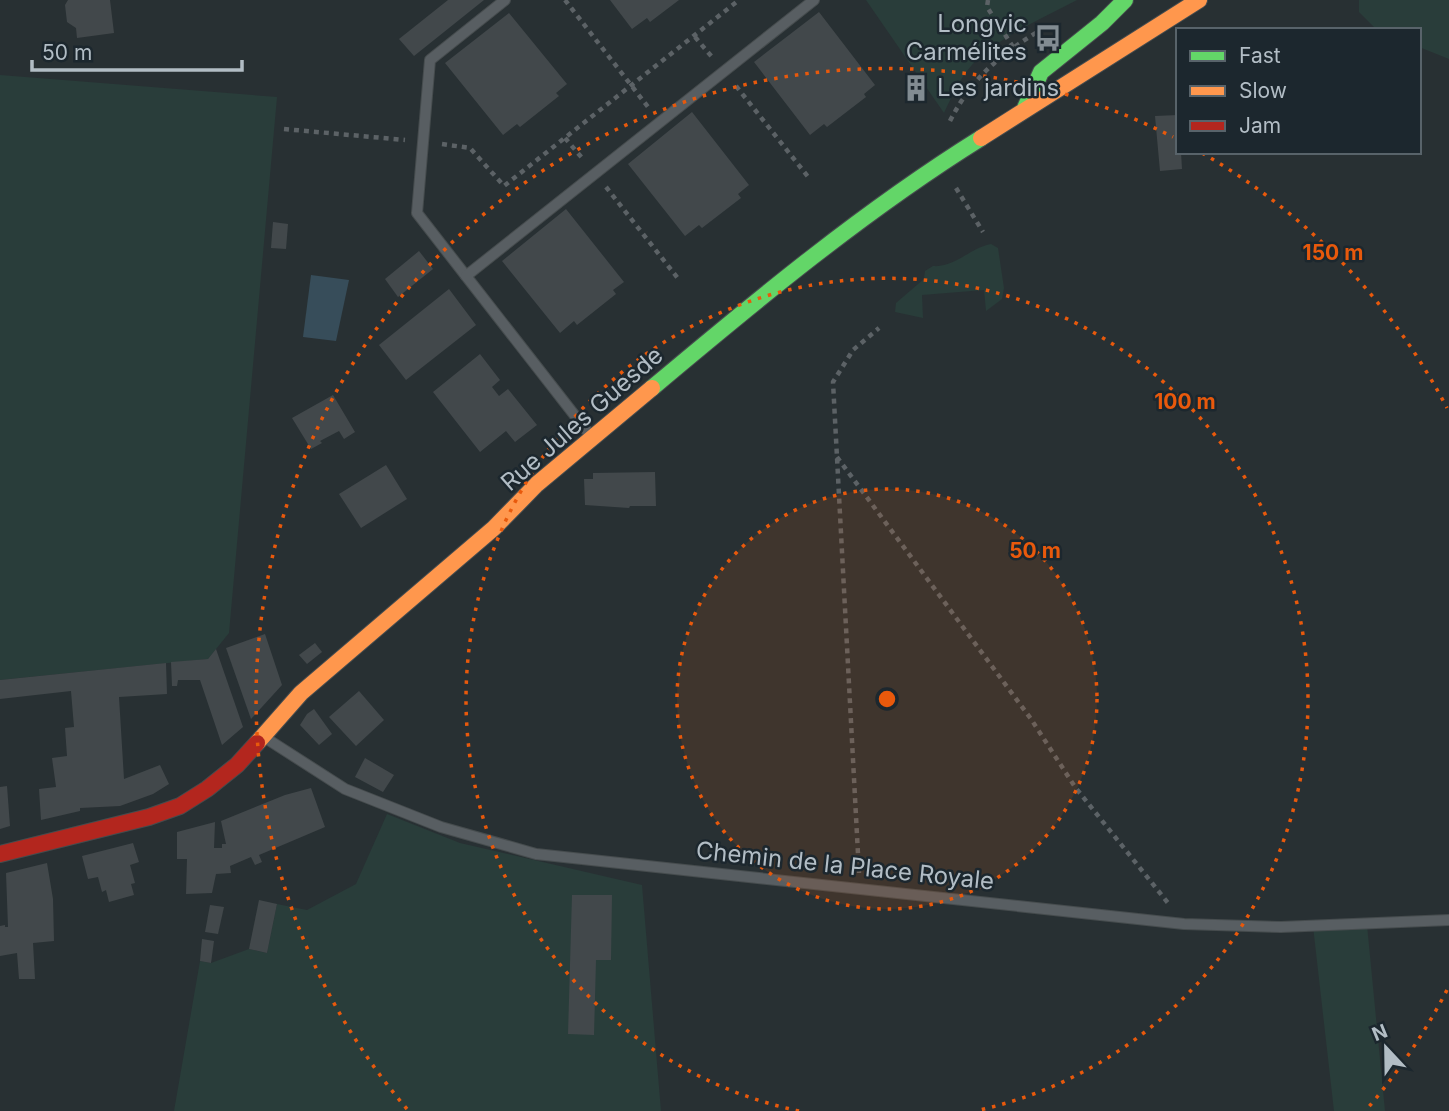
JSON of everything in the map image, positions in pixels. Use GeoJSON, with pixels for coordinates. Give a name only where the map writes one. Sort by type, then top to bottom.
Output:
{"type":"FeatureCollection","features":[{"type":"Feature","properties":{"kind":"street"},"geometry":{"type":"LineString","coordinates":[[1025,108],[1041,72],[1102,23],[1125,0]]}},
{"type":"Feature","properties":{"kind":"street","name":"Rue Jules Guesde"},"geometry":{"type":"LineString","coordinates":[[0,855],[149,817],[180,806],[207,789],[237,765],[301,693],[494,528],[537,484],[785,277],[941,163],[1199,0]]}},
{"type":"Feature","properties":{"kind":"lane"},"geometry":{"type":"LineString","coordinates":[[505,0],[430,60],[418,213],[592,437]]}},
{"type":"Feature","properties":{"kind":"lane"},"geometry":{"type":"LineString","coordinates":[[466,276],[814,0]]}},
{"type":"Feature","properties":{"kind":"lane","name":"Chemin de la Place Royale"},"geometry":{"type":"LineString","coordinates":[[261,736],[345,789],[441,827],[537,853],[1184,925],[1281,927],[1449,920]]}},
{"type":"Feature","properties":{"kind":"path"},"geometry":{"type":"LineString","coordinates":[[565,0],[660,122]]}},
{"type":"Feature","properties":{"kind":"path"},"geometry":{"type":"LineString","coordinates":[[284,129],[470,148],[504,186],[739,0]]}},
{"type":"Feature","properties":{"kind":"path"},"geometry":{"type":"LineString","coordinates":[[988,0],[988,7],[1013,47]]}},
{"type":"Feature","properties":{"kind":"path"},"geometry":{"type":"LineString","coordinates":[[695,37],[809,178]]}},
{"type":"Feature","properties":{"kind":"path"},"geometry":{"type":"LineString","coordinates":[[565,138],[680,281]]}},
{"type":"Feature","properties":{"kind":"path"},"geometry":{"type":"LineString","coordinates":[[860,890],[833,382],[853,350],[879,328]]}},
{"type":"Feature","properties":{"kind":"path"},"geometry":{"type":"LineString","coordinates":[[837,457],[1031,719],[1075,787],[1184,925]]}},
{"type":"Feature","properties":{"kind":"green space"},"geometry":{"type":"Polygon","coordinates":[[[866,0],[1077,0],[1013,34],[978,59],[954,91],[944,113],[866,0]]]}},
{"type":"Feature","properties":{"kind":"green space"},"geometry":{"type":"Polygon","coordinates":[[[1359,0],[1449,0],[1449,59],[1421,48],[1421,28],[1375,28],[1359,12],[1359,0]]]}},
{"type":"Feature","properties":{"kind":"green space"},"geometry":{"type":"Polygon","coordinates":[[[0,75],[277,97],[229,633],[208,659],[0,680],[0,75]]]}},
{"type":"Feature","properties":{"kind":"green space"},"geometry":{"type":"Polygon","coordinates":[[[991,244],[998,248],[1004,288],[1002,299],[986,311],[984,290],[922,295],[923,318],[895,312],[896,303],[924,279],[925,271],[933,266],[948,264],[991,244]]]}},
{"type":"Feature","properties":{"kind":"green space"},"geometry":{"type":"Polygon","coordinates":[[[387,814],[460,843],[642,885],[661,1111],[174,1111],[200,961],[211,963],[249,949],[267,953],[277,904],[307,910],[356,884],[387,814]]]}},
{"type":"Feature","properties":{"kind":"green space"},"geometry":{"type":"Polygon","coordinates":[[[1367,925],[1385,1111],[1334,1111],[1313,926],[1367,925]]]}},
{"type":"Feature","properties":{"kind":"water"},"geometry":{"type":"Polygon","coordinates":[[[311,275],[349,280],[336,341],[303,337],[311,275]]]}},
{"type":"Feature","properties":{"kind":"building"},"geometry":{"type":"Polygon","coordinates":[[[68,0],[110,0],[114,33],[77,38],[76,28],[67,22],[65,5],[68,0]]]}},
{"type":"Feature","properties":{"kind":"building"},"geometry":{"type":"Polygon","coordinates":[[[448,0],[484,0],[414,56],[399,39],[448,0]]]}},
{"type":"Feature","properties":{"kind":"building"},"geometry":{"type":"Polygon","coordinates":[[[610,0],[679,0],[650,22],[647,18],[632,29],[610,0]]]}},
{"type":"Feature","properties":{"kind":"building"},"geometry":{"type":"Polygon","coordinates":[[[819,12],[875,85],[864,94],[866,97],[827,127],[824,124],[810,135],[754,62],[819,12]]]}},
{"type":"Feature","properties":{"kind":"building"},"geometry":{"type":"Polygon","coordinates":[[[509,13],[567,84],[556,93],[559,96],[520,127],[517,124],[503,135],[445,63],[509,13]]]}},
{"type":"Feature","properties":{"kind":"building","name":"Les jardins"},"geometry":{"type":"Polygon","coordinates":[[[919,79],[925,87],[912,96],[907,89],[919,79]]]}},
{"type":"Feature","properties":{"kind":"building"},"geometry":{"type":"Polygon","coordinates":[[[692,112],[749,185],[738,194],[741,198],[702,228],[699,225],[685,236],[628,164],[692,112]]]}},
{"type":"Feature","properties":{"kind":"building"},"geometry":{"type":"Polygon","coordinates":[[[1176,115],[1176,154],[1181,154],[1182,169],[1160,171],[1155,116],[1176,115]]]}},
{"type":"Feature","properties":{"kind":"building"},"geometry":{"type":"Polygon","coordinates":[[[566,209],[624,282],[613,290],[616,294],[577,325],[574,321],[560,333],[502,261],[566,209]]]}},
{"type":"Feature","properties":{"kind":"building"},"geometry":{"type":"Polygon","coordinates":[[[273,222],[288,224],[286,249],[271,248],[273,222]]]}},
{"type":"Feature","properties":{"kind":"building"},"geometry":{"type":"Polygon","coordinates":[[[419,251],[433,269],[398,297],[385,279],[419,251]]]}},
{"type":"Feature","properties":{"kind":"building"},"geometry":{"type":"Polygon","coordinates":[[[449,289],[476,325],[406,380],[379,345],[449,289]]]}},
{"type":"Feature","properties":{"kind":"building"},"geometry":{"type":"Polygon","coordinates":[[[480,354],[500,380],[492,387],[499,396],[508,389],[537,425],[515,442],[506,431],[480,452],[433,392],[480,354]]]}},
{"type":"Feature","properties":{"kind":"building"},"geometry":{"type":"Polygon","coordinates":[[[333,395],[355,432],[344,439],[339,431],[311,449],[292,418],[333,395]]]}},
{"type":"Feature","properties":{"kind":"building"},"geometry":{"type":"Polygon","coordinates":[[[386,465],[407,499],[361,528],[339,494],[386,465]]]}},
{"type":"Feature","properties":{"kind":"building"},"geometry":{"type":"Polygon","coordinates":[[[655,472],[656,506],[629,508],[585,505],[584,479],[593,479],[593,473],[655,472]]]}},
{"type":"Feature","properties":{"kind":"building"},"geometry":{"type":"Polygon","coordinates":[[[265,634],[282,685],[251,719],[226,648],[265,634]]]}},
{"type":"Feature","properties":{"kind":"building"},"geometry":{"type":"Polygon","coordinates":[[[315,643],[322,652],[307,664],[299,655],[315,643]]]}},
{"type":"Feature","properties":{"kind":"building"},"geometry":{"type":"Polygon","coordinates":[[[216,649],[243,727],[222,745],[200,680],[178,680],[177,686],[172,686],[171,662],[208,659],[216,649]]]}},
{"type":"Feature","properties":{"kind":"building"},"geometry":{"type":"Polygon","coordinates":[[[166,663],[167,694],[119,697],[124,779],[160,765],[169,784],[153,794],[120,806],[80,808],[80,811],[41,820],[39,789],[56,787],[52,758],[67,756],[65,728],[74,727],[71,691],[0,699],[0,680],[166,663]]]}},
{"type":"Feature","properties":{"kind":"building"},"geometry":{"type":"Polygon","coordinates":[[[359,691],[384,720],[356,746],[329,717],[359,691]]]}},
{"type":"Feature","properties":{"kind":"building"},"geometry":{"type":"Polygon","coordinates":[[[314,709],[332,734],[319,745],[300,725],[314,709]]]}},
{"type":"Feature","properties":{"kind":"building"},"geometry":{"type":"Polygon","coordinates":[[[365,758],[394,775],[383,792],[355,777],[365,758]]]}},
{"type":"Feature","properties":{"kind":"building"},"geometry":{"type":"Polygon","coordinates":[[[7,786],[10,826],[0,829],[0,787],[7,786]]]}},
{"type":"Feature","properties":{"kind":"building"},"geometry":{"type":"Polygon","coordinates":[[[311,788],[325,827],[259,855],[262,862],[255,865],[251,857],[230,866],[231,873],[216,874],[212,893],[186,894],[187,859],[177,859],[177,832],[215,822],[214,848],[222,848],[222,844],[226,844],[221,821],[285,795],[311,788]]]}},
{"type":"Feature","properties":{"kind":"building"},"geometry":{"type":"Polygon","coordinates":[[[133,843],[139,862],[130,865],[135,883],[131,884],[134,895],[109,902],[106,890],[102,892],[98,877],[88,879],[82,856],[133,843]]]}},
{"type":"Feature","properties":{"kind":"building"},"geometry":{"type":"Polygon","coordinates":[[[47,863],[53,899],[54,941],[33,943],[35,979],[19,979],[17,953],[0,956],[0,926],[8,927],[6,873],[47,863]]]}},
{"type":"Feature","properties":{"kind":"building"},"geometry":{"type":"Polygon","coordinates":[[[572,895],[612,895],[611,960],[596,960],[594,1035],[568,1034],[572,895]]]}},
{"type":"Feature","properties":{"kind":"building"},"geometry":{"type":"Polygon","coordinates":[[[259,900],[277,904],[267,953],[249,949],[259,900]]]}},
{"type":"Feature","properties":{"kind":"building"},"geometry":{"type":"Polygon","coordinates":[[[210,905],[224,907],[218,934],[205,932],[210,905]]]}},
{"type":"Feature","properties":{"kind":"building"},"geometry":{"type":"Polygon","coordinates":[[[202,939],[214,941],[211,963],[200,961],[202,939]]]}},
{"type":"Feature","properties":{"kind":"traffic: fast"},"geometry":{"type":"LineString","coordinates":[[1025,108],[1041,72],[1102,23],[1125,0]]}},
{"type":"Feature","properties":{"kind":"traffic: fast"},"geometry":{"type":"LineString","coordinates":[[652,388],[853,226],[981,138]]}},
{"type":"Feature","properties":{"kind":"traffic: slow"},"geometry":{"type":"LineString","coordinates":[[981,138],[1199,0]]}},
{"type":"Feature","properties":{"kind":"traffic: slow"},"geometry":{"type":"LineString","coordinates":[[257,743],[301,693],[494,528],[537,484],[652,388]]}},
{"type":"Feature","properties":{"kind":"traffic: jam"},"geometry":{"type":"LineString","coordinates":[[0,854],[149,817],[180,806],[237,765],[257,743]]}},
{"type":"Feature","properties":{"kind":"place","name":"Longvic Carmélites"},"geometry":{"type":"Point","coordinates":[1048,38]}},
{"type":"Feature","properties":{"kind":"place","name":"Les jardins"},"geometry":{"type":"Point","coordinates":[916,88]}}]}
